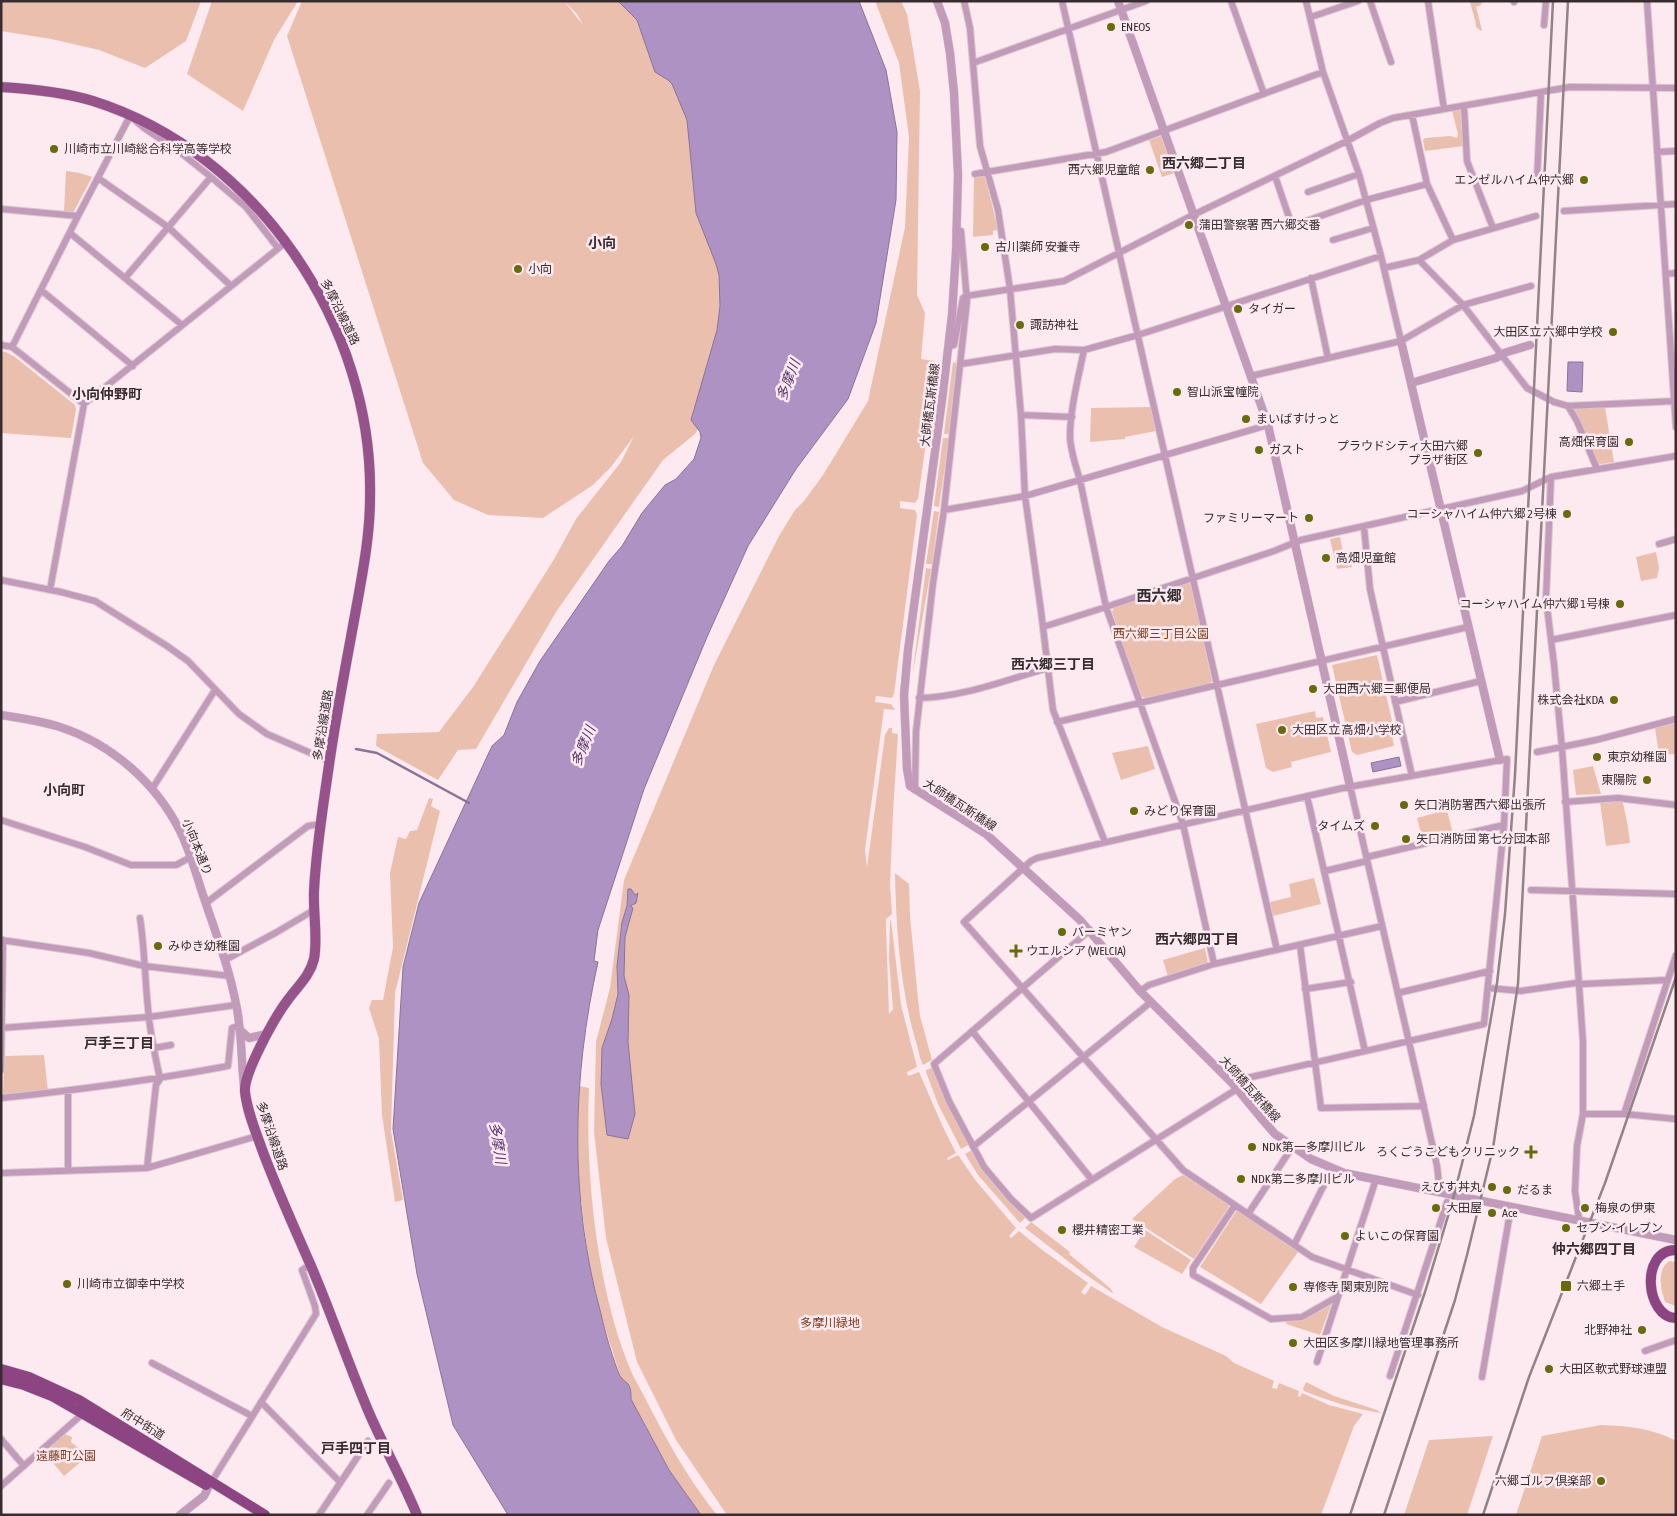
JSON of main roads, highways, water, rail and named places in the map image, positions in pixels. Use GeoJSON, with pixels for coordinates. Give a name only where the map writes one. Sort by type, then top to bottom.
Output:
{"type":"FeatureCollection","features":[{"type":"Feature","properties":{"kind":"highway"},"geometry":{"type":"LineString","coordinates":[[1671,1250],[1657,1257],[1651,1275],[1652,1288],[1660,1311],[1668,1318],[1676,1318]]}},
{"type":"Feature","properties":{"kind":"highway","name":"府中街道"},"geometry":{"type":"LineString","coordinates":[[1,1369],[29,1377],[265,1515]]}},
{"type":"Feature","properties":{"kind":"highway","name":"府中街道"},"geometry":{"type":"LineString","coordinates":[[1,1379],[24,1385],[84,1408]]}},
{"type":"Feature","properties":{"kind":"highway","name":"府中街道"},"geometry":{"type":"LineString","coordinates":[[210,1484],[253,1515]]}},
{"type":"Feature","properties":{"kind":"main road","name":"多摩沿線道路"},"geometry":{"type":"LineString","coordinates":[[1,86],[73,96],[104,105],[168,135],[224,175],[250,200],[281,245],[314,285],[342,344],[359,397],[369,455],[370,497],[367,543],[321,824],[315,875],[314,952],[312,965],[307,977],[285,1003],[267,1034],[244,1087],[257,1136],[276,1187],[310,1264],[368,1412],[417,1515]]}},
{"type":"Feature","properties":{"kind":"water","name":"多摩川"},"geometry":{"type":"Polygon","coordinates":[[[618,1],[859,1],[886,70],[897,132],[896,200],[876,323],[848,399],[796,469],[748,546],[707,637],[644,789],[598,930],[594,961],[598,962],[589,1006],[579,1094],[579,1183],[583,1227],[591,1271],[607,1337],[620,1376],[629,1386],[631,1399],[669,1470],[701,1515],[508,1515],[453,1425],[417,1274],[393,1129],[403,967],[419,903],[492,746],[504,735],[517,702],[540,661],[609,561],[622,546],[642,513],[665,485],[676,479],[694,459],[701,438],[700,432],[691,420],[717,330],[720,306],[719,275],[696,213],[687,120],[672,84],[655,72],[637,20],[618,1]]]}},
{"type":"Feature","properties":{"kind":"water"},"geometry":{"type":"Polygon","coordinates":[[[1568,362],[1583,362],[1582,392],[1567,391],[1568,362]]]}},
{"type":"Feature","properties":{"kind":"water"},"geometry":{"type":"Polygon","coordinates":[[[1399,757],[1401,766],[1373,772],[1371,763],[1399,757]]]}},
{"type":"Feature","properties":{"kind":"water"},"geometry":{"type":"Polygon","coordinates":[[[628,889],[631,889],[635,895],[638,893],[636,903],[630,906],[633,908],[625,937],[624,976],[629,995],[628,1042],[635,1114],[628,1139],[607,1135],[601,1084],[602,1048],[618,994],[617,966],[628,889]]]}},
{"type":"Feature","properties":{"kind":"waterway"},"geometry":{"type":"LineString","coordinates":[[356,749],[377,753],[469,803]]}},
{"type":"Feature","properties":{"kind":"railway"},"geometry":{"type":"LineString","coordinates":[[1350,1515],[1425,1292],[1452,1203],[1474,1116],[1497,983],[1505,914],[1515,775],[1553,1]]}},
{"type":"Feature","properties":{"kind":"railway"},"geometry":{"type":"LineString","coordinates":[[1384,1515],[1455,1300],[1467,1255],[1493,1148],[1518,984],[1568,1]]}},
{"type":"Feature","properties":{"kind":"railway"},"geometry":{"type":"LineString","coordinates":[[1483,1515],[1529,1377],[1605,1183],[1676,977]]}},
{"type":"Feature","properties":{"kind":"place","name":"ENEOS"},"geometry":{"type":"Point","coordinates":[1111,27]}},
{"type":"Feature","properties":{"kind":"place","name":"川崎市立川崎総合科学高等学校"},"geometry":{"type":"Point","coordinates":[54,149]}},
{"type":"Feature","properties":{"kind":"place","name":"西六郷児童館"},"geometry":{"type":"Point","coordinates":[1150,170]}},
{"type":"Feature","properties":{"kind":"place","name":"エンゼルハイム仲六郷"},"geometry":{"type":"Point","coordinates":[1584,180]}},
{"type":"Feature","properties":{"kind":"place","name":"蒲田警察署 西六郷交番"},"geometry":{"type":"Point","coordinates":[1189,225]}},
{"type":"Feature","properties":{"kind":"place","name":"古川薬師 安養寺"},"geometry":{"type":"Point","coordinates":[985,247]}},
{"type":"Feature","properties":{"kind":"place","name":"小向"},"geometry":{"type":"Point","coordinates":[518,269]}},
{"type":"Feature","properties":{"kind":"place","name":"タイガー"},"geometry":{"type":"Point","coordinates":[1238,309]}},
{"type":"Feature","properties":{"kind":"place","name":"諏訪神社"},"geometry":{"type":"Point","coordinates":[1020,325]}},
{"type":"Feature","properties":{"kind":"place","name":"大田区立 六郷中学校"},"geometry":{"type":"Point","coordinates":[1613,332]}},
{"type":"Feature","properties":{"kind":"place","name":"智山派宝幢院"},"geometry":{"type":"Point","coordinates":[1177,392]}},
{"type":"Feature","properties":{"kind":"place","name":"まいばすけっと"},"geometry":{"type":"Point","coordinates":[1246,419]}},
{"type":"Feature","properties":{"kind":"place","name":"高畑保育園"},"geometry":{"type":"Point","coordinates":[1629,442]}},
{"type":"Feature","properties":{"kind":"place","name":"ガスト"},"geometry":{"type":"Point","coordinates":[1259,450]}},
{"type":"Feature","properties":{"kind":"place","name":"プラウドシティ大田六郷 プラザ街区"},"geometry":{"type":"Point","coordinates":[1478,453]}},
{"type":"Feature","properties":{"kind":"place","name":"コーシャハイム仲六郷 2号棟"},"geometry":{"type":"Point","coordinates":[1567,514]}},
{"type":"Feature","properties":{"kind":"place","name":"ファミリーマート"},"geometry":{"type":"Point","coordinates":[1309,518]}},
{"type":"Feature","properties":{"kind":"place","name":"高畑児童館"},"geometry":{"type":"Point","coordinates":[1326,558]}},
{"type":"Feature","properties":{"kind":"place","name":"コーシャハイム仲六郷 1号棟"},"geometry":{"type":"Point","coordinates":[1620,604]}},
{"type":"Feature","properties":{"kind":"place","name":"大田西六郷三郵便局"},"geometry":{"type":"Point","coordinates":[1313,689]}},
{"type":"Feature","properties":{"kind":"place","name":"株式会社KDA"},"geometry":{"type":"Point","coordinates":[1614,700]}},
{"type":"Feature","properties":{"kind":"place","name":"大田区立 高畑小学校"},"geometry":{"type":"Point","coordinates":[1282,730]}},
{"type":"Feature","properties":{"kind":"place","name":"東京幼稚園"},"geometry":{"type":"Point","coordinates":[1597,757]}},
{"type":"Feature","properties":{"kind":"place","name":"東陽院"},"geometry":{"type":"Point","coordinates":[1647,780]}},
{"type":"Feature","properties":{"kind":"place","name":"矢口消防署西六郷出張所"},"geometry":{"type":"Point","coordinates":[1404,805]}},
{"type":"Feature","properties":{"kind":"place","name":"みどり保育園"},"geometry":{"type":"Point","coordinates":[1134,811]}},
{"type":"Feature","properties":{"kind":"place","name":"タイムズ"},"geometry":{"type":"Point","coordinates":[1375,826]}},
{"type":"Feature","properties":{"kind":"place","name":"矢口消防団 第七分団本部"},"geometry":{"type":"Point","coordinates":[1406,839]}},
{"type":"Feature","properties":{"kind":"place","name":"バーミヤン"},"geometry":{"type":"Point","coordinates":[1062,932]}},
{"type":"Feature","properties":{"kind":"place","name":"みゆき幼稚園"},"geometry":{"type":"Point","coordinates":[158,946]}},
{"type":"Feature","properties":{"kind":"place","name":"ウエルシア (WELCIA)"},"geometry":{"type":"Point","coordinates":[1016,951]}},
{"type":"Feature","properties":{"kind":"place","name":"NDK第一多摩川ビル"},"geometry":{"type":"Point","coordinates":[1252,1147]}},
{"type":"Feature","properties":{"kind":"place","name":"ろくごうこどもクリニック"},"geometry":{"type":"Point","coordinates":[1531,1152]}},
{"type":"Feature","properties":{"kind":"place","name":"NDK第二多摩川ビル"},"geometry":{"type":"Point","coordinates":[1241,1179]}},
{"type":"Feature","properties":{"kind":"place","name":"えびす 丼丸"},"geometry":{"type":"Point","coordinates":[1492,1187]}},
{"type":"Feature","properties":{"kind":"place","name":"だるま"},"geometry":{"type":"Point","coordinates":[1507,1190]}},
{"type":"Feature","properties":{"kind":"place","name":"大田屋"},"geometry":{"type":"Point","coordinates":[1436,1208]}},
{"type":"Feature","properties":{"kind":"place","name":"梅泉の伊東"},"geometry":{"type":"Point","coordinates":[1585,1208]}},
{"type":"Feature","properties":{"kind":"place","name":"Ace"},"geometry":{"type":"Point","coordinates":[1492,1213]}},
{"type":"Feature","properties":{"kind":"place","name":"セブン-イレブン"},"geometry":{"type":"Point","coordinates":[1566,1228]}},
{"type":"Feature","properties":{"kind":"place","name":"櫻井精密工業"},"geometry":{"type":"Point","coordinates":[1062,1230]}},
{"type":"Feature","properties":{"kind":"place","name":"よいこの保育園"},"geometry":{"type":"Point","coordinates":[1345,1236]}},
{"type":"Feature","properties":{"kind":"place","name":"川崎市立御幸中学校"},"geometry":{"type":"Point","coordinates":[67,1284]}},
{"type":"Feature","properties":{"kind":"place","name":"六郷土手"},"geometry":{"type":"Point","coordinates":[1566,1286]}},
{"type":"Feature","properties":{"kind":"place","name":"専修寺 関東別院"},"geometry":{"type":"Point","coordinates":[1293,1287]}},
{"type":"Feature","properties":{"kind":"place","name":"北野神社"},"geometry":{"type":"Point","coordinates":[1642,1330]}},
{"type":"Feature","properties":{"kind":"place","name":"大田区多摩川緑地管理事務所"},"geometry":{"type":"Point","coordinates":[1293,1343]}},
{"type":"Feature","properties":{"kind":"place","name":"大田区軟式野球連盟"},"geometry":{"type":"Point","coordinates":[1549,1369]}},
{"type":"Feature","properties":{"kind":"place","name":"六郷ゴルフ倶楽部"},"geometry":{"type":"Point","coordinates":[1601,1481]}},
{"type":"Feature","properties":{"kind":"district","name":"西六郷二丁目"},"geometry":{"type":"Point","coordinates":[1204,163]}},
{"type":"Feature","properties":{"kind":"district","name":"小向"},"geometry":{"type":"Point","coordinates":[602,243]}},
{"type":"Feature","properties":{"kind":"district","name":"小向仲野町"},"geometry":{"type":"Point","coordinates":[107,394]}},
{"type":"Feature","properties":{"kind":"district","name":"西六郷"},"geometry":{"type":"Point","coordinates":[1159,595]}},
{"type":"Feature","properties":{"kind":"district","name":"西六郷三丁目"},"geometry":{"type":"Point","coordinates":[1053,664]}},
{"type":"Feature","properties":{"kind":"district","name":"小向町"},"geometry":{"type":"Point","coordinates":[64,790]}},
{"type":"Feature","properties":{"kind":"district","name":"西六郷四丁目"},"geometry":{"type":"Point","coordinates":[1197,939]}},
{"type":"Feature","properties":{"kind":"district","name":"戸手三丁目"},"geometry":{"type":"Point","coordinates":[119,1043]}},
{"type":"Feature","properties":{"kind":"district","name":"仲六郷四丁目"},"geometry":{"type":"Point","coordinates":[1594,1249]}},
{"type":"Feature","properties":{"kind":"district","name":"戸手四丁目"},"geometry":{"type":"Point","coordinates":[356,1448]}},
{"type":"Feature","properties":{"kind":"park label","name":"西六郷三丁目公園"},"geometry":{"type":"Point","coordinates":[1161,634]}},
{"type":"Feature","properties":{"kind":"park label","name":"多摩川緑地"},"geometry":{"type":"Point","coordinates":[830,1323]}},
{"type":"Feature","properties":{"kind":"park label","name":"遠藤町公園"},"geometry":{"type":"Point","coordinates":[66,1456]}}]}
